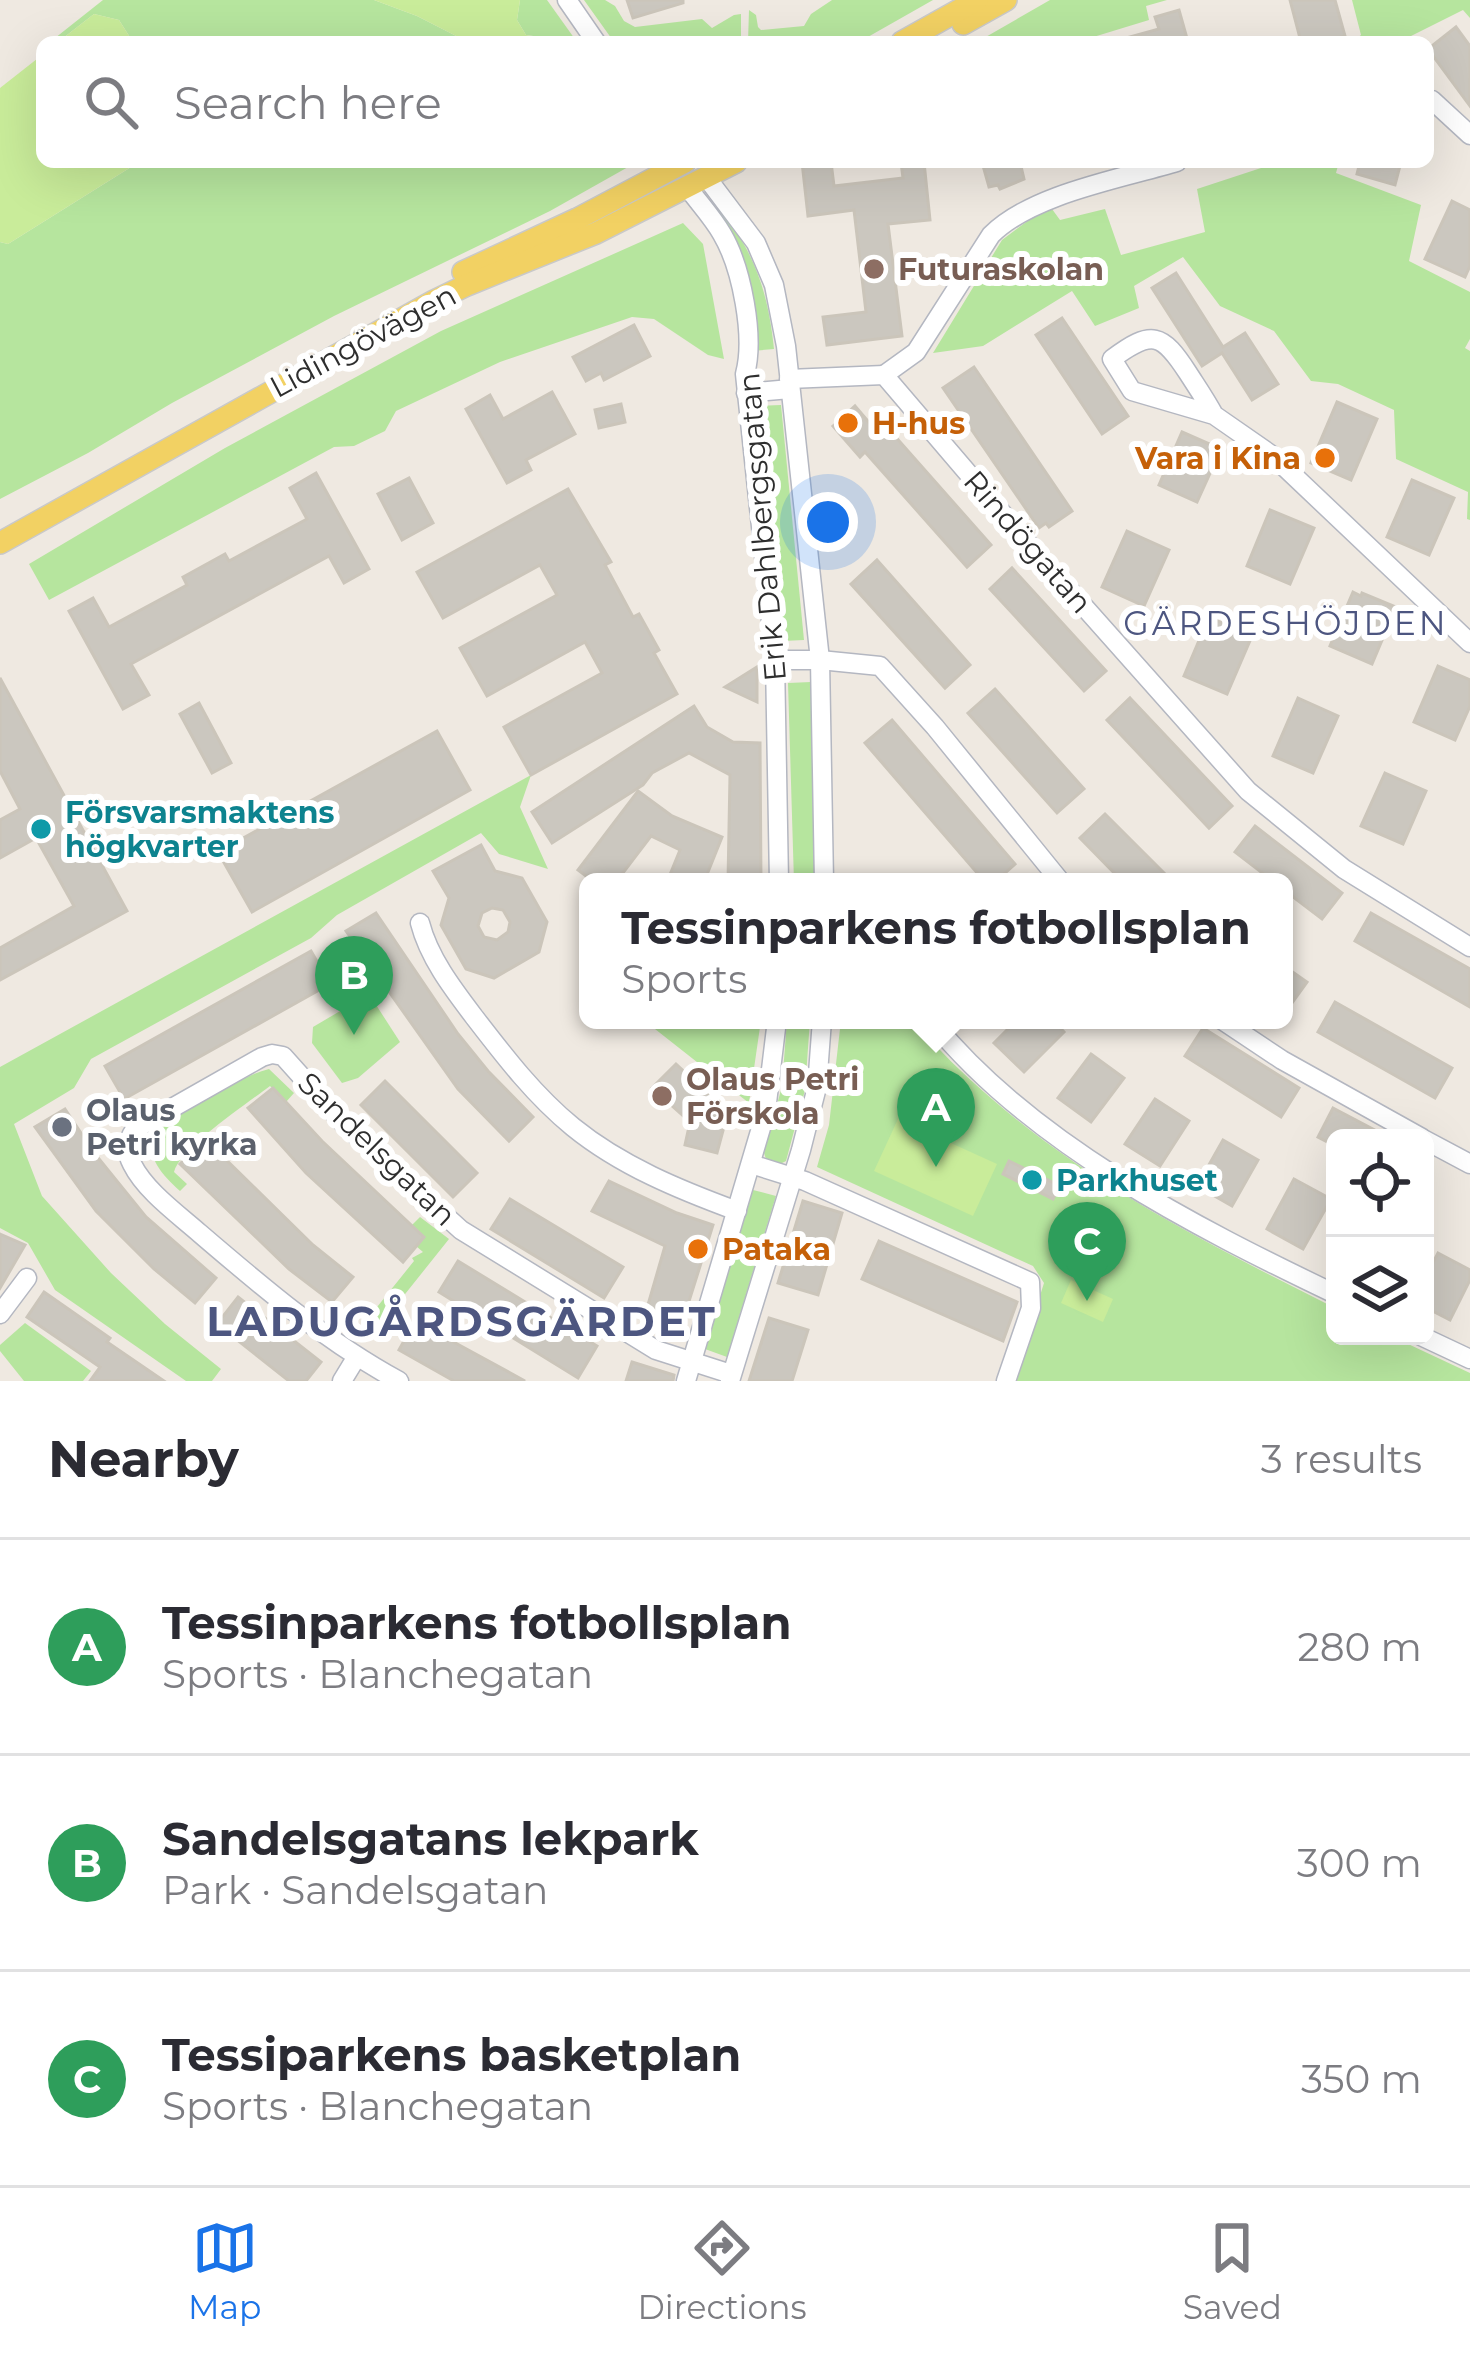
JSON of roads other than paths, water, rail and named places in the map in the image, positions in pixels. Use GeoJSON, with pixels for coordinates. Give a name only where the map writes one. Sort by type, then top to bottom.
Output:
{"type":"FeatureCollection","features":[{"type":"Feature","properties":{"kind":"main road"},"geometry":{"type":"LineString","coordinates":[[913,36],[977,0]]}},
{"type":"Feature","properties":{"kind":"main road"},"geometry":{"type":"LineString","coordinates":[[943,36],[1006,0]]}},
{"type":"Feature","properties":{"kind":"main road","name":"Lidingövägen"},"geometry":{"type":"LineString","coordinates":[[0,527],[434,287],[686,170]]}},
{"type":"Feature","properties":{"kind":"main road","name":"Lidingövägen"},"geometry":{"type":"LineString","coordinates":[[0,543],[466,285],[596,233],[686,170]]}},
{"type":"Feature","properties":{"kind":"street"},"geometry":{"type":"LineString","coordinates":[[567,0],[592,36]]}},
{"type":"Feature","properties":{"kind":"street"},"geometry":{"type":"LineString","coordinates":[[1434,102],[1470,135]]}},
{"type":"Feature","properties":{"kind":"street"},"geometry":{"type":"LineString","coordinates":[[746,393],[884,375],[916,352],[991,235],[1005,221],[1039,202],[1156,168]]}},
{"type":"Feature","properties":{"kind":"street","name":"Erik Dahlbergsgatan"},"geometry":{"type":"LineString","coordinates":[[686,170],[746,228],[766,265],[780,311],[820,660],[824,873]]}},
{"type":"Feature","properties":{"kind":"street","name":"Erik Dahlbergsgatan"},"geometry":{"type":"LineString","coordinates":[[686,170],[721,232],[740,282],[749,361],[746,393],[775,660],[779,873]]}},
{"type":"Feature","properties":{"kind":"street"},"geometry":{"type":"LineString","coordinates":[[1214,415],[1170,346],[1151,338],[1133,343],[1112,359],[1132,392],[1214,415],[1273,456],[1470,643]]}},
{"type":"Feature","properties":{"kind":"street"},"geometry":{"type":"LineString","coordinates":[[749,361],[788,357]]}},
{"type":"Feature","properties":{"kind":"street","name":"Rindögatan"},"geometry":{"type":"LineString","coordinates":[[884,375],[1248,791],[1345,869],[1470,946]]}},
{"type":"Feature","properties":{"kind":"street"},"geometry":{"type":"LineString","coordinates":[[775,660],[880,666],[1048,873]]}},
{"type":"Feature","properties":{"kind":"street"},"geometry":{"type":"LineString","coordinates":[[420,923],[427,947],[468,1010],[536,1093],[568,1124],[631,1165],[737,1211]]}},
{"type":"Feature","properties":{"kind":"street"},"geometry":{"type":"LineString","coordinates":[[776,1029],[766,1111],[689,1371],[730,1378],[817,1087],[821,1029]]}},
{"type":"Feature","properties":{"kind":"street"},"geometry":{"type":"LineString","coordinates":[[939,1029],[971,1065],[1058,1136],[1185,1217],[1326,1290]]}},
{"type":"Feature","properties":{"kind":"street"},"geometry":{"type":"LineString","coordinates":[[1236,1029],[1406,1129]]}},
{"type":"Feature","properties":{"kind":"street","name":"Sandelsgatan"},"geometry":{"type":"LineString","coordinates":[[356,1358],[245,1273],[166,1204],[130,1161],[128,1139],[135,1130],[262,1058],[283,1056],[344,1124],[461,1230],[689,1371]]}},
{"type":"Feature","properties":{"kind":"street"},"geometry":{"type":"LineString","coordinates":[[1434,1144],[1470,1164]]}},
{"type":"Feature","properties":{"kind":"street"},"geometry":{"type":"LineString","coordinates":[[752,1164],[793,1177],[1032,1285],[1006,1381]]}},
{"type":"Feature","properties":{"kind":"street"},"geometry":{"type":"LineString","coordinates":[[0,1314],[27,1279]]}},
{"type":"Feature","properties":{"kind":"street"},"geometry":{"type":"LineString","coordinates":[[1434,1342],[1470,1359]]}},
{"type":"Feature","properties":{"kind":"street"},"geometry":{"type":"LineString","coordinates":[[342,1381],[356,1358],[399,1381]]}},
{"type":"Feature","properties":{"kind":"place","name":"Futuraskolan"},"geometry":{"type":"Point","coordinates":[874,269]}},
{"type":"Feature","properties":{"kind":"place","name":"H-hus"},"geometry":{"type":"Point","coordinates":[848,423]}},
{"type":"Feature","properties":{"kind":"place","name":"Vara i Kina"},"geometry":{"type":"Point","coordinates":[1325,458]}},
{"type":"Feature","properties":{"kind":"place","name":"Försvarsmaktens högkvarter"},"geometry":{"type":"Point","coordinates":[41,829]}},
{"type":"Feature","properties":{"kind":"place","name":"Sandelsgatans lekpark"},"geometry":{"type":"Point","coordinates":[354,1035]}},
{"type":"Feature","properties":{"kind":"place","name":"Olaus Petri Förskola"},"geometry":{"type":"Point","coordinates":[662,1096]}},
{"type":"Feature","properties":{"kind":"place","name":"Olaus Petri kyrka"},"geometry":{"type":"Point","coordinates":[62,1127]}},
{"type":"Feature","properties":{"kind":"place","name":"Tessinparkens fotbollsplan"},"geometry":{"type":"Point","coordinates":[936,1167]}},
{"type":"Feature","properties":{"kind":"place","name":"Parkhuset"},"geometry":{"type":"Point","coordinates":[1032,1180]}},
{"type":"Feature","properties":{"kind":"place","name":"Pataka"},"geometry":{"type":"Point","coordinates":[698,1249]}},
{"type":"Feature","properties":{"kind":"place","name":"Tessiparkens basketplan"},"geometry":{"type":"Point","coordinates":[1087,1301]}},
{"type":"Feature","properties":{"kind":"district","name":"GÄRDESHÖJDEN"},"geometry":{"type":"Point","coordinates":[1286,623]}},
{"type":"Feature","properties":{"kind":"district","name":"LADUGÅRDSGÄRDET"},"geometry":{"type":"Point","coordinates":[462,1321]}}]}
